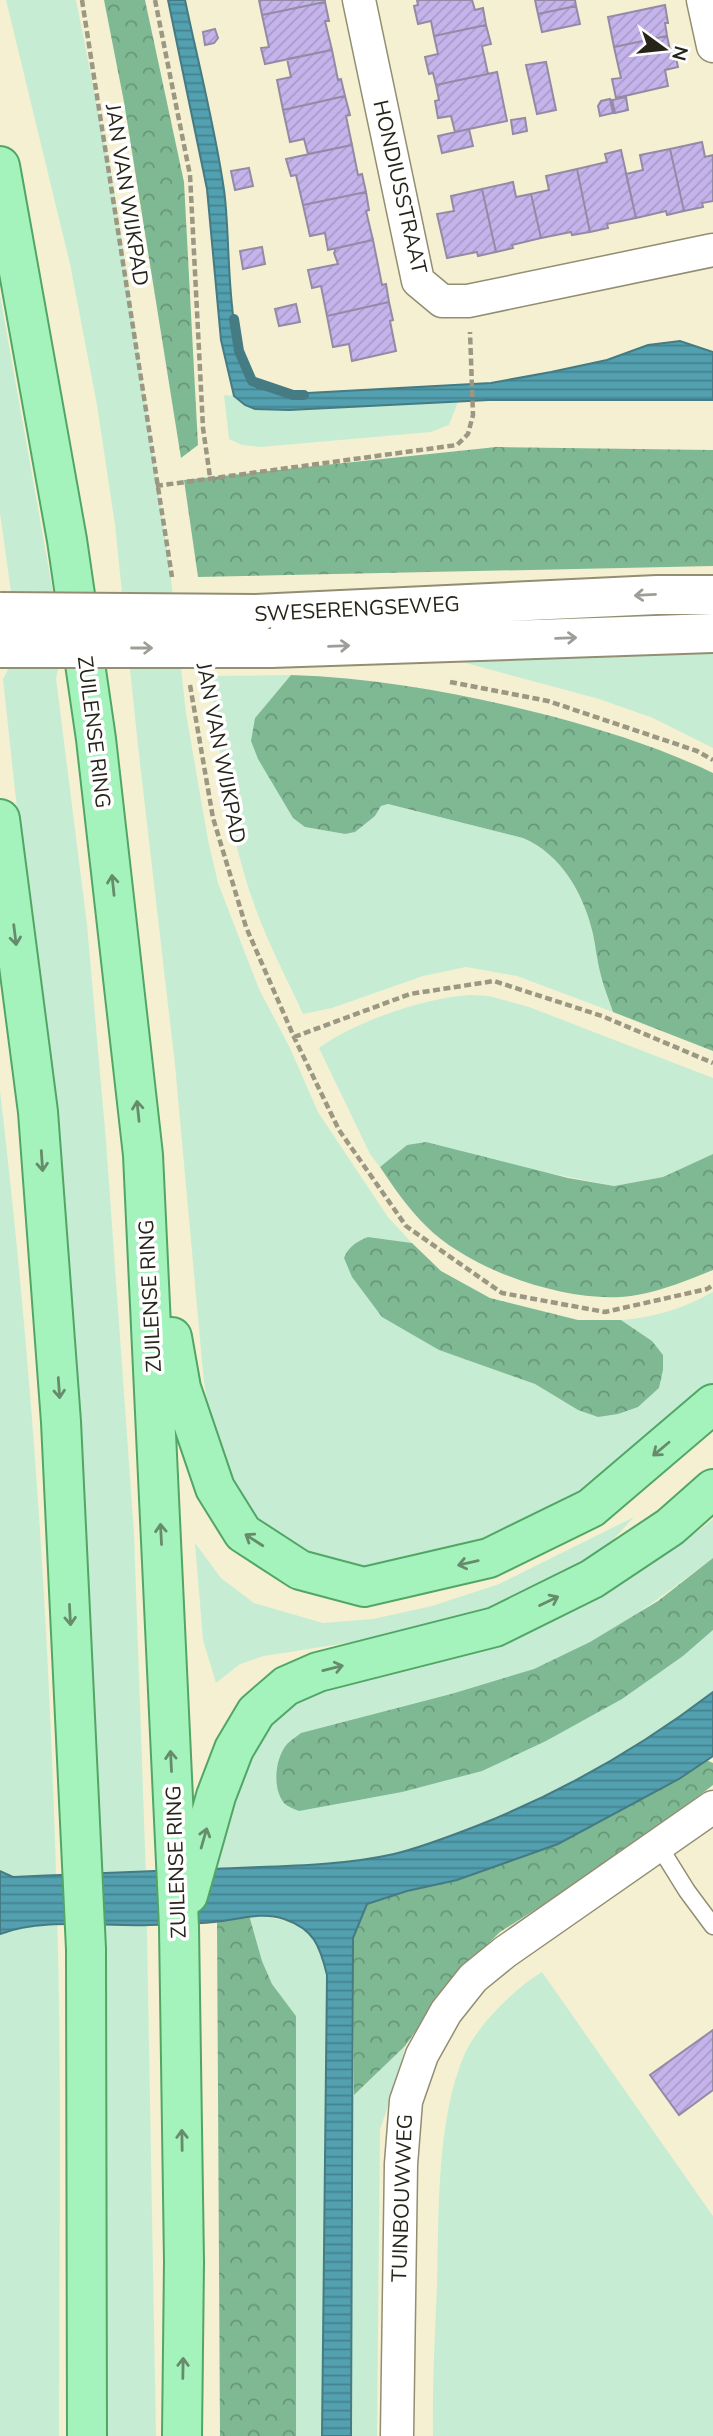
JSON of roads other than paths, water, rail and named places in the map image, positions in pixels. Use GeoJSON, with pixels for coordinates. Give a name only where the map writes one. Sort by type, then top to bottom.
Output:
{"type":"FeatureCollection","features":[{"type":"Feature","properties":{"kind":"main road","name":"ZUILENSE RING"},"geometry":{"type":"LineString","coordinates":[[0,166],[73,580],[96,739],[144,1155],[179,1927],[184,2262],[182,2436]]}},
{"type":"Feature","properties":{"kind":"main road","name":"SWESERENGSEWEG"},"geometry":{"type":"LineString","coordinates":[[0,648],[263,631],[643,595],[713,595]]}},
{"type":"Feature","properties":{"kind":"main road","name":"SWESERENGSEWEG"},"geometry":{"type":"LineString","coordinates":[[0,612],[263,631],[713,632]]}},
{"type":"Feature","properties":{"kind":"main road"},"geometry":{"type":"LineString","coordinates":[[0,819],[38,1112],[61,1422],[86,1949],[88,2436]]}},
{"type":"Feature","properties":{"kind":"main road"},"geometry":{"type":"LineString","coordinates":[[144,1155],[181,1388],[215,1488],[243,1533],[300,1570],[364,1587],[489,1558],[591,1508],[713,1404]]}},
{"type":"Feature","properties":{"kind":"main road"},"geometry":{"type":"LineString","coordinates":[[179,1927],[216,1796],[234,1749],[256,1712],[286,1686],[318,1672],[495,1627],[592,1579],[670,1527],[713,1489]]}},
{"type":"Feature","properties":{"kind":"street","name":"HONDIUSSTRAAT"},"geometry":{"type":"LineString","coordinates":[[359,0],[418,281],[442,301],[468,301],[713,250]]}},
{"type":"Feature","properties":{"kind":"street"},"geometry":{"type":"LineString","coordinates":[[703,0],[713,46]]}},
{"type":"Feature","properties":{"kind":"street","name":"TUINBOUWWEG"},"geometry":{"type":"LineString","coordinates":[[397,2436],[401,2164],[405,2101],[422,2055],[446,2012],[473,1978],[505,1952],[713,1807]]}},
{"type":"Feature","properties":{"kind":"lane"},"geometry":{"type":"LineString","coordinates":[[659,1846],[713,1926]]}},
{"type":"Feature","properties":{"kind":"water"},"geometry":{"type":"Polygon","coordinates":[[[168,0],[185,0],[224,190],[234,321],[246,369],[257,388],[289,394],[491,383],[607,360],[648,345],[680,341],[713,352],[713,400],[489,400],[289,410],[255,409],[245,405],[234,396],[221,340],[207,189],[168,0]]]}},
{"type":"Feature","properties":{"kind":"water"},"geometry":{"type":"Polygon","coordinates":[[[713,1692],[713,1756],[679,1779],[558,1844],[457,1880],[407,1891],[367,1904],[353,1938],[351,2436],[322,2436],[327,1975],[318,1947],[309,1933],[294,1923],[266,1916],[190,1924],[54,1924],[0,1934],[0,1871],[13,1877],[282,1866],[327,1864],[394,1854],[479,1825],[571,1783],[629,1750],[713,1692]]]}},
{"type":"Feature","properties":{"kind":"waterway"},"geometry":{"type":"LineString","coordinates":[[234,319],[239,351],[252,381],[293,395],[304,395]]}}]}
